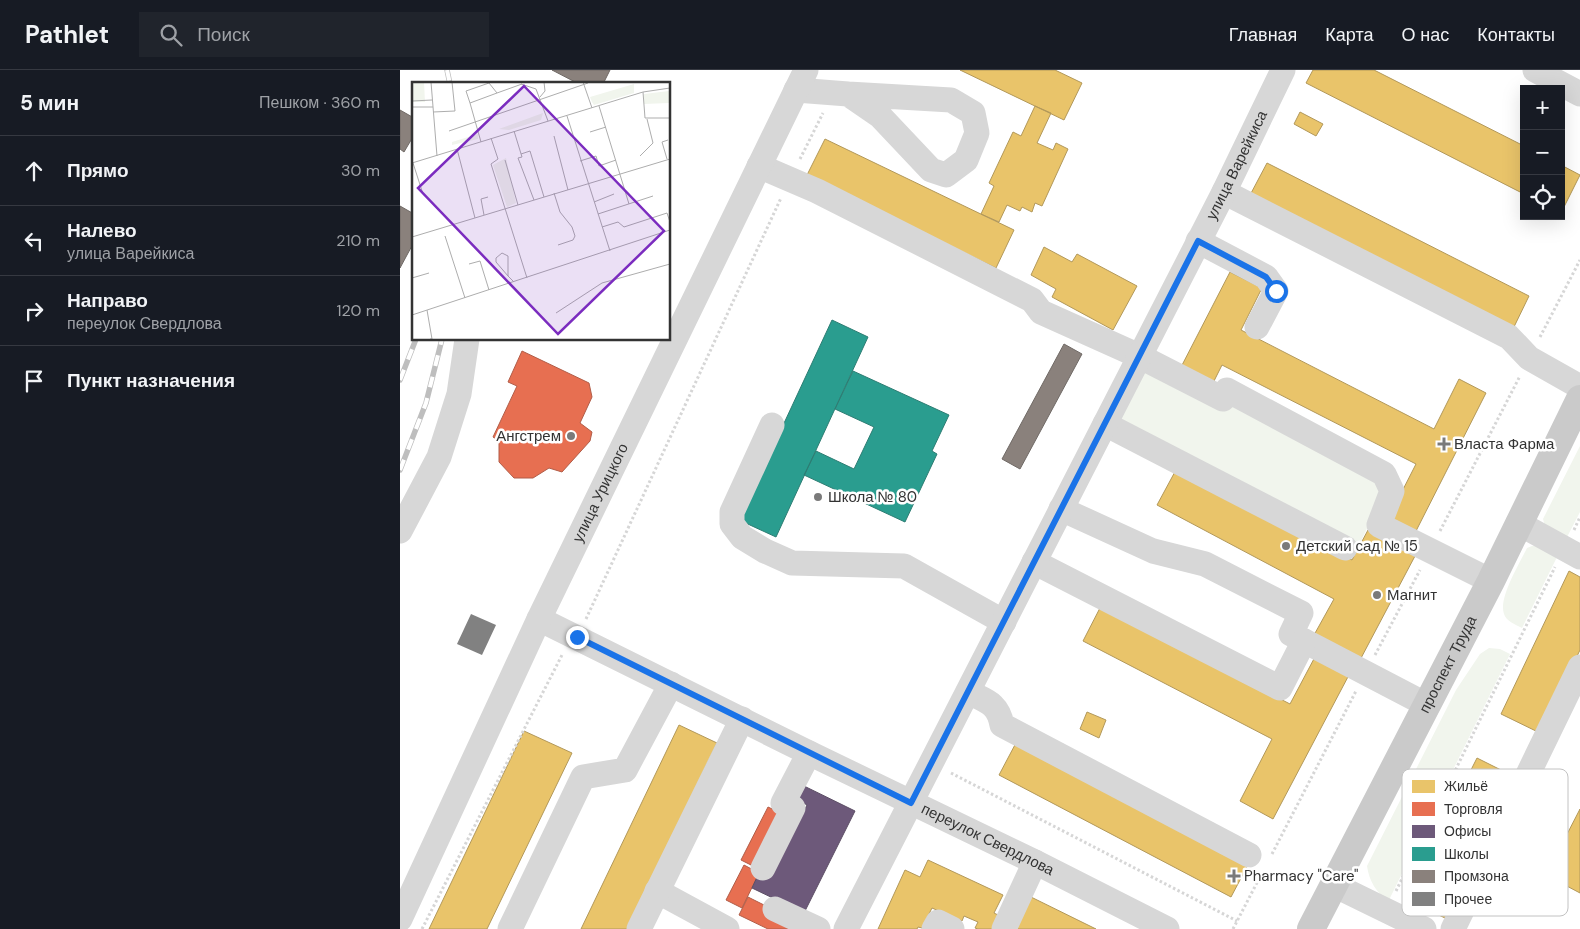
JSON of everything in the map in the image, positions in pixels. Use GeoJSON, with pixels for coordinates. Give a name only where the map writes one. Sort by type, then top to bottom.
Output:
{"type":"FeatureCollection","features":[{"type":"Feature","properties":{"kind":"main road","name":"проспект Труда"},"geometry":{"type":"LineString","coordinates":[[1311,929],[1491,581],[1580,399]]}},
{"type":"Feature","properties":{"kind":"street","name":"улица Варейкиса"},"geometry":{"type":"LineString","coordinates":[[846,929],[1224,192],[1283,70]]}},
{"type":"Feature","properties":{"kind":"street"},"geometry":{"type":"LineString","coordinates":[[1535,70],[1580,94]]}},
{"type":"Feature","properties":{"kind":"street"},"geometry":{"type":"LineString","coordinates":[[801,80],[841,93],[880,116],[931,170],[946,176],[966,160],[977,133],[973,114],[951,100],[841,93]]}},
{"type":"Feature","properties":{"kind":"street","name":"улица Урицкого"},"geometry":{"type":"LineString","coordinates":[[400,919],[539,619],[801,80]]}},
{"type":"Feature","properties":{"kind":"street"},"geometry":{"type":"LineString","coordinates":[[760,166],[789,181],[817,191],[1032,300],[1041,312],[1139,356],[1222,398],[1227,390],[1384,474],[1392,491],[1379,525],[1491,581]]}},
{"type":"Feature","properties":{"kind":"street"},"geometry":{"type":"LineString","coordinates":[[1224,192],[1509,337],[1529,358],[1580,387]]}},
{"type":"Feature","properties":{"kind":"street"},"geometry":{"type":"LineString","coordinates":[[1198,241],[1266,277],[1276,291],[1257,327]]}},
{"type":"Feature","properties":{"kind":"street"},"geometry":{"type":"LineString","coordinates":[[400,531],[439,458],[459,394],[468,340]]}},
{"type":"Feature","properties":{"kind":"street"},"geometry":{"type":"LineString","coordinates":[[1105,424],[1346,548]]}},
{"type":"Feature","properties":{"kind":"street"},"geometry":{"type":"LineString","coordinates":[[772,425],[732,512],[732,524],[742,537],[765,551],[792,563],[904,566],[1004,622]]}},
{"type":"Feature","properties":{"kind":"street"},"geometry":{"type":"LineString","coordinates":[[1061,509],[1153,551],[1205,564],[1301,614],[1291,634],[1426,705]]}},
{"type":"Feature","properties":{"kind":"street"},"geometry":{"type":"LineString","coordinates":[[1518,524],[1572,553]]}},
{"type":"Feature","properties":{"kind":"street"},"geometry":{"type":"LineString","coordinates":[[1034,562],[1280,688],[1304,641]]}},
{"type":"Feature","properties":{"kind":"street","name":"переулок Свердлова"},"geometry":{"type":"LineString","coordinates":[[539,619],[809,754],[1036,862],[1168,929]]}},
{"type":"Feature","properties":{"kind":"street"},"geometry":{"type":"LineString","coordinates":[[1531,769],[1580,667]]}},
{"type":"Feature","properties":{"kind":"street"},"geometry":{"type":"LineString","coordinates":[[510,929],[583,777],[625,770],[671,684]]}},
{"type":"Feature","properties":{"kind":"street"},"geometry":{"type":"LineString","coordinates":[[968,692],[990,703],[1000,712],[1002,725],[1261,860]]}},
{"type":"Feature","properties":{"kind":"street"},"geometry":{"type":"LineString","coordinates":[[638,929],[742,719]]}},
{"type":"Feature","properties":{"kind":"street"},"geometry":{"type":"LineString","coordinates":[[762,868],[793,808],[783,803],[809,754]]}},
{"type":"Feature","properties":{"kind":"street"},"geometry":{"type":"LineString","coordinates":[[1004,929],[1036,862]]}},
{"type":"Feature","properties":{"kind":"street"},"geometry":{"type":"LineString","coordinates":[[1334,885],[1424,929]]}},
{"type":"Feature","properties":{"kind":"street"},"geometry":{"type":"LineString","coordinates":[[657,891],[727,929]]}},
{"type":"Feature","properties":{"kind":"street"},"geometry":{"type":"LineString","coordinates":[[775,909],[818,929]]}},
{"type":"Feature","properties":{"kind":"street"},"geometry":{"type":"LineString","coordinates":[[1453,929],[1459,916]]}},
{"type":"Feature","properties":{"kind":"street"},"geometry":{"type":"LineString","coordinates":[[934,929],[938,922],[952,929]]}},
{"type":"Feature","properties":{"kind":"path"},"geometry":{"type":"LineString","coordinates":[[422,929],[557,661],[577,637],[789,181],[841,93]]}},
{"type":"Feature","properties":{"kind":"path"},"geometry":{"type":"LineString","coordinates":[[1233,929],[1261,860],[1366,673],[1580,260]]}},
{"type":"Feature","properties":{"kind":"path"},"geometry":{"type":"LineString","coordinates":[[1460,769],[1572,553],[1580,517]]}},
{"type":"Feature","properties":{"kind":"path"},"geometry":{"type":"LineString","coordinates":[[932,762],[1237,921]]}},
{"type":"Feature","properties":{"kind":"path"},"geometry":{"type":"LineString","coordinates":[[1386,911],[1402,880]]}},
{"type":"Feature","properties":{"kind":"shaded area"},"geometry":{"type":"Polygon","coordinates":[[[1142,369],[1233,403],[1374,480],[1383,495],[1352,560],[1121,424],[1120,412],[1142,369]]]}},
{"type":"Feature","properties":{"kind":"shaded area"},"geometry":{"type":"Polygon","coordinates":[[[1580,446],[1580,512],[1565,541],[1545,526],[1543,519],[1580,446]]]}},
{"type":"Feature","properties":{"kind":"shaded area"},"geometry":{"type":"Polygon","coordinates":[[[1539,546],[1559,553],[1522,628],[1507,619],[1503,607],[1507,590],[1515,571],[1527,548],[1539,546]]]}},
{"type":"Feature","properties":{"kind":"shaded area"},"geometry":{"type":"Polygon","coordinates":[[[1489,648],[1500,649],[1510,654],[1453,769],[1416,769],[1456,690],[1480,654],[1489,648]]]}},
{"type":"Feature","properties":{"kind":"shaded area"},"geometry":{"type":"Polygon","coordinates":[[[1402,797],[1402,874],[1389,900],[1380,894],[1374,886],[1367,866],[1402,797]]]}},
{"type":"Feature","properties":{"kind":"building: Жильё"},"geometry":{"type":"Polygon","coordinates":[[[960,70],[1055,70],[1082,83],[1064,120],[960,70]]]}},
{"type":"Feature","properties":{"kind":"building: Жильё"},"geometry":{"type":"Polygon","coordinates":[[[1313,70],[1374,70],[1520,144],[1520,192],[1306,83],[1313,70]]]}},
{"type":"Feature","properties":{"kind":"building: Жильё"},"geometry":{"type":"Polygon","coordinates":[[[1035,106],[1051,113],[1037,143],[1053,150],[1056,143],[1068,149],[1042,206],[1035,203],[1032,212],[1022,207],[1020,211],[1007,205],[999,222],[981,214],[994,186],[989,183],[1013,132],[1021,136],[1035,106]]]}},
{"type":"Feature","properties":{"kind":"building: Жильё"},"geometry":{"type":"Polygon","coordinates":[[[1300,112],[1323,124],[1316,136],[1294,124],[1300,112]]]}},
{"type":"Feature","properties":{"kind":"building: Жильё"},"geometry":{"type":"Polygon","coordinates":[[[825,139],[1014,230],[996,268],[806,177],[825,139]]]}},
{"type":"Feature","properties":{"kind":"building: Жильё"},"geometry":{"type":"Polygon","coordinates":[[[1267,163],[1529,296],[1512,331],[1249,197],[1267,163]]]}},
{"type":"Feature","properties":{"kind":"building: Жильё"},"geometry":{"type":"Polygon","coordinates":[[[1565,167],[1580,175],[1565,205],[1565,167]]]}},
{"type":"Feature","properties":{"kind":"building: Жильё"},"geometry":{"type":"Polygon","coordinates":[[[1044,247],[1072,262],[1077,254],[1137,286],[1113,330],[1052,297],[1056,289],[1031,275],[1044,247]]]}},
{"type":"Feature","properties":{"kind":"building: Жильё"},"geometry":{"type":"Polygon","coordinates":[[[1230,272],[1262,288],[1241,330],[1434,429],[1459,379],[1486,393],[1415,533],[1388,519],[1416,464],[1222,365],[1211,387],[1179,371],[1230,272]]]}},
{"type":"Feature","properties":{"kind":"building: Жильё"},"geometry":{"type":"Polygon","coordinates":[[[1177,468],[1352,560],[1368,530],[1415,556],[1360,660],[1314,635],[1334,599],[1157,505],[1177,468]]]}},
{"type":"Feature","properties":{"kind":"building: Жильё"},"geometry":{"type":"Polygon","coordinates":[[[1569,571],[1580,577],[1580,650],[1540,733],[1501,714],[1569,571]]]}},
{"type":"Feature","properties":{"kind":"building: Жильё"},"geometry":{"type":"Polygon","coordinates":[[[1101,606],[1290,704],[1316,655],[1350,673],[1273,819],[1240,801],[1272,739],[1083,641],[1101,606]]]}},
{"type":"Feature","properties":{"kind":"building: Жильё"},"geometry":{"type":"Polygon","coordinates":[[[1087,712],[1106,720],[1099,738],[1080,729],[1087,712]]]}},
{"type":"Feature","properties":{"kind":"building: Жильё"},"geometry":{"type":"Polygon","coordinates":[[[679,725],[717,743],[628,929],[581,929],[679,725]]]}},
{"type":"Feature","properties":{"kind":"building: Жильё"},"geometry":{"type":"Polygon","coordinates":[[[524,731],[572,753],[487,929],[429,929],[524,731]]]}},
{"type":"Feature","properties":{"kind":"building: Жильё"},"geometry":{"type":"Polygon","coordinates":[[[1017,741],[1249,863],[1231,897],[999,775],[1017,741]]]}},
{"type":"Feature","properties":{"kind":"building: Жильё"},"geometry":{"type":"Polygon","coordinates":[[[1477,758],[1499,769],[1471,769],[1477,758]]]}},
{"type":"Feature","properties":{"kind":"building: Жильё"},"geometry":{"type":"Polygon","coordinates":[[[1580,809],[1580,893],[1568,887],[1568,832],[1580,809]]]}},
{"type":"Feature","properties":{"kind":"building: Жильё"},"geometry":{"type":"Polygon","coordinates":[[[928,860],[1003,895],[994,913],[1000,916],[994,929],[975,928],[978,922],[964,916],[962,921],[932,908],[922,928],[878,929],[905,870],[920,877],[928,860]]]}},
{"type":"Feature","properties":{"kind":"building: Жильё"},"geometry":{"type":"Polygon","coordinates":[[[1031,897],[1096,929],[1015,929],[1031,897]]]}},
{"type":"Feature","properties":{"kind":"building: Торговля"},"geometry":{"type":"Polygon","coordinates":[[[522,351],[589,383],[592,397],[580,423],[592,432],[590,441],[562,472],[549,468],[533,478],[514,478],[499,462],[499,441],[493,437],[517,386],[508,382],[522,351]]]}},
{"type":"Feature","properties":{"kind":"building: Торговля"},"geometry":{"type":"Polygon","coordinates":[[[768,807],[783,814],[755,867],[741,860],[768,807]]]}},
{"type":"Feature","properties":{"kind":"building: Торговля"},"geometry":{"type":"Polygon","coordinates":[[[744,865],[759,873],[742,908],[726,900],[744,865]]]}},
{"type":"Feature","properties":{"kind":"building: Торговля"},"geometry":{"type":"Polygon","coordinates":[[[748,897],[768,907],[795,929],[768,929],[739,915],[748,897]]]}},
{"type":"Feature","properties":{"kind":"building: Офисы"},"geometry":{"type":"Polygon","coordinates":[[[804,786],[855,811],[804,913],[752,888],[759,873],[770,878],[807,805],[797,799],[804,786]]]}},
{"type":"Feature","properties":{"kind":"building: Школы"},"geometry":{"type":"Polygon","coordinates":[[[832,320],[868,337],[776,537],[739,520],[832,320]]]}},
{"type":"Feature","properties":{"kind":"building: Школы"},"geometry":{"type":"Polygon","coordinates":[[[853,371],[949,415],[932,451],[937,454],[905,522],[804,475],[816,451],[854,469],[874,427],[835,409],[853,371]]]}},
{"type":"Feature","properties":{"kind":"building: Промзона"},"geometry":{"type":"Polygon","coordinates":[[[552,70],[610,70],[604,82],[575,82],[552,70]]]}},
{"type":"Feature","properties":{"kind":"building: Промзона"},"geometry":{"type":"Polygon","coordinates":[[[400,110],[412,117],[412,138],[404,152],[400,149],[400,110]]]}},
{"type":"Feature","properties":{"kind":"building: Промзона"},"geometry":{"type":"Polygon","coordinates":[[[400,206],[412,213],[412,246],[400,268],[400,206]]]}},
{"type":"Feature","properties":{"kind":"building: Промзона"},"geometry":{"type":"Polygon","coordinates":[[[1064,344],[1082,354],[1020,469],[1002,459],[1064,344]]]}},
{"type":"Feature","properties":{"kind":"building: Прочее"},"geometry":{"type":"Polygon","coordinates":[[[471,614],[496,625],[482,655],[457,644],[471,614]]]}},
{"type":"Feature","properties":{"kind":"railway"},"geometry":{"type":"LineString","coordinates":[[447,70],[450,82]]}},
{"type":"Feature","properties":{"kind":"railway"},"geometry":{"type":"LineString","coordinates":[[400,380],[416,340]]}},
{"type":"Feature","properties":{"kind":"railway"},"geometry":{"type":"LineString","coordinates":[[400,470],[426,403],[442,340]]}},
{"type":"Feature","properties":{"kind":"place","name":"Ангстрем"},"geometry":{"type":"Point","coordinates":[571,436]}},
{"type":"Feature","properties":{"kind":"place","name":"Власта Фарма"},"geometry":{"type":"Point","coordinates":[1444,444]}},
{"type":"Feature","properties":{"kind":"place","name":"Школа № 80"},"geometry":{"type":"Point","coordinates":[818,497]}},
{"type":"Feature","properties":{"kind":"place","name":"Детский сад № 15"},"geometry":{"type":"Point","coordinates":[1286,546]}},
{"type":"Feature","properties":{"kind":"place","name":"Магнит"},"geometry":{"type":"Point","coordinates":[1377,595]}},
{"type":"Feature","properties":{"kind":"place","name":"Pharmacy \"Care\""},"geometry":{"type":"Point","coordinates":[1234,876]}},
{"type":"Feature","properties":{"kind":"route"},"geometry":{"type":"LineString","coordinates":[[577,637],[809,754],[911,803],[1198,241],[1266,277],[1276,291]]}}]}
